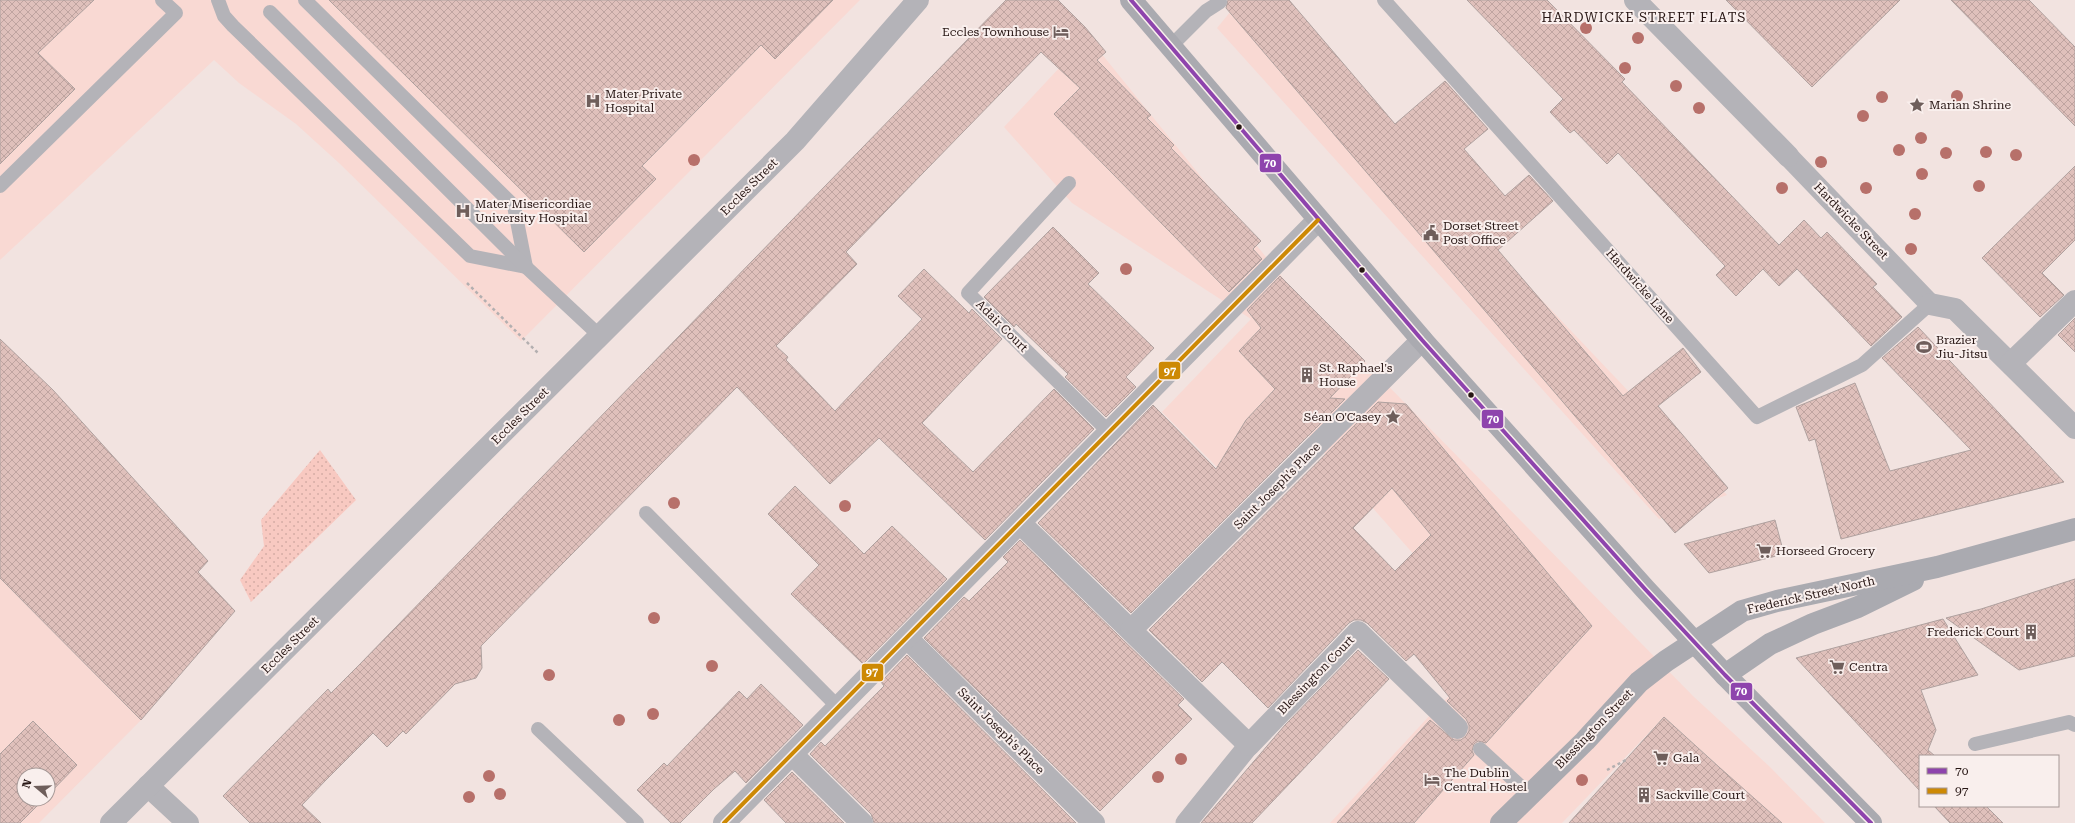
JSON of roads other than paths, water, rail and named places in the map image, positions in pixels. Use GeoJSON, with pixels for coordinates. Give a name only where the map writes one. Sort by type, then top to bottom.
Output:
{"type":"FeatureCollection","features":[{"type":"Feature","properties":{"kind":"main road"},"geometry":{"type":"LineString","coordinates":[[1131,0],[1422,340],[1693,642],[1871,823]]}},
{"type":"Feature","properties":{"kind":"main road","name":"Frederick Street North"},"geometry":{"type":"LineString","coordinates":[[1693,642],[1742,611],[1784,599],[1937,567],[2075,529]]}},
{"type":"Feature","properties":{"kind":"main road","name":"Frederick Street North"},"geometry":{"type":"LineString","coordinates":[[1724,675],[1770,644],[1813,624],[1858,607],[1937,567]]}},
{"type":"Feature","properties":{"kind":"main road","name":"Blessington Street"},"geometry":{"type":"LineString","coordinates":[[1501,823],[1528,794],[1585,741],[1639,682],[1693,642]]}},
{"type":"Feature","properties":{"kind":"street","name":"Eccles Street"},"geometry":{"type":"LineString","coordinates":[[111,823],[795,141],[918,0]]}},
{"type":"Feature","properties":{"kind":"street","name":"Hardwicke Street"},"geometry":{"type":"LineString","coordinates":[[1635,0],[1930,304]]}},
{"type":"Feature","properties":{"kind":"street"},"geometry":{"type":"LineString","coordinates":[[724,823],[839,708],[1108,431],[1318,220]]}},
{"type":"Feature","properties":{"kind":"street"},"geometry":{"type":"LineString","coordinates":[[2011,363],[2075,301]]}},
{"type":"Feature","properties":{"kind":"street"},"geometry":{"type":"LineString","coordinates":[[1930,304],[1955,309],[2075,428]]}},
{"type":"Feature","properties":{"kind":"street","name":"Saint Joseph's Place"},"geometry":{"type":"LineString","coordinates":[[1131,630],[1422,340]]}},
{"type":"Feature","properties":{"kind":"street"},"geometry":{"type":"LineString","coordinates":[[1020,523],[1249,744]]}},
{"type":"Feature","properties":{"kind":"street","name":"Blessington Court"},"geometry":{"type":"LineString","coordinates":[[1186,823],[1249,744],[1358,632],[1457,728]]}},
{"type":"Feature","properties":{"kind":"street","name":"Saint Joseph's Place"},"geometry":{"type":"LineString","coordinates":[[907,638],[1094,823]]}},
{"type":"Feature","properties":{"kind":"street"},"geometry":{"type":"LineString","coordinates":[[792,754],[862,823]]}},
{"type":"Feature","properties":{"kind":"street"},"geometry":{"type":"LineString","coordinates":[[148,786],[188,823]]}},
{"type":"Feature","properties":{"kind":"lane"},"geometry":{"type":"LineString","coordinates":[[0,186],[176,13],[162,0]]}},
{"type":"Feature","properties":{"kind":"lane"},"geometry":{"type":"LineString","coordinates":[[218,0],[224,16],[233,26],[470,256],[526,267]]}},
{"type":"Feature","properties":{"kind":"lane"},"geometry":{"type":"LineString","coordinates":[[305,0],[514,206],[526,267]]}},
{"type":"Feature","properties":{"kind":"lane","name":"Hardwicke Lane"},"geometry":{"type":"LineString","coordinates":[[1384,0],[1756,417],[1862,365],[1930,304]]}},
{"type":"Feature","properties":{"kind":"lane"},"geometry":{"type":"LineString","coordinates":[[1170,47],[1206,10],[1220,2]]}},
{"type":"Feature","properties":{"kind":"lane"},"geometry":{"type":"LineString","coordinates":[[270,12],[526,267],[600,336]]}},
{"type":"Feature","properties":{"kind":"lane","name":"Adair Court"},"geometry":{"type":"LineString","coordinates":[[1069,183],[968,293],[1108,431]]}},
{"type":"Feature","properties":{"kind":"lane"},"geometry":{"type":"LineString","coordinates":[[646,512],[839,708]]}},
{"type":"Feature","properties":{"kind":"lane"},"geometry":{"type":"LineString","coordinates":[[1975,744],[2070,722],[2075,725]]}},
{"type":"Feature","properties":{"kind":"lane"},"geometry":{"type":"LineString","coordinates":[[538,729],[637,823]]}},
{"type":"Feature","properties":{"kind":"lane"},"geometry":{"type":"LineString","coordinates":[[1480,749],[1528,794]]}},
{"type":"Feature","properties":{"kind":"place","name":"Eccles Townhouse"},"geometry":{"type":"Point","coordinates":[1061,32]}},
{"type":"Feature","properties":{"kind":"place","name":"Mater Private Hospital"},"geometry":{"type":"Point","coordinates":[593,101]}},
{"type":"Feature","properties":{"kind":"place","name":"Marian Shrine"},"geometry":{"type":"Point","coordinates":[1917,105]}},
{"type":"Feature","properties":{"kind":"place","name":"Mater Misericordiae University Hospital"},"geometry":{"type":"Point","coordinates":[463,211]}},
{"type":"Feature","properties":{"kind":"place","name":"Dorset Street Post Office"},"geometry":{"type":"Point","coordinates":[1431,233]}},
{"type":"Feature","properties":{"kind":"place","name":"Brazier Jiu-Jitsu"},"geometry":{"type":"Point","coordinates":[1924,347]}},
{"type":"Feature","properties":{"kind":"place","name":"St. Raphael's House"},"geometry":{"type":"Point","coordinates":[1307,375]}},
{"type":"Feature","properties":{"kind":"place","name":"Séan O'Casey"},"geometry":{"type":"Point","coordinates":[1393,417]}},
{"type":"Feature","properties":{"kind":"place","name":"Horseed Grocery"},"geometry":{"type":"Point","coordinates":[1764,551]}},
{"type":"Feature","properties":{"kind":"place","name":"Frederick Court"},"geometry":{"type":"Point","coordinates":[2031,632]}},
{"type":"Feature","properties":{"kind":"place","name":"Centra"},"geometry":{"type":"Point","coordinates":[1837,667]}},
{"type":"Feature","properties":{"kind":"place","name":"Gala"},"geometry":{"type":"Point","coordinates":[1661,758]}},
{"type":"Feature","properties":{"kind":"place","name":"The Dublin Central Hostel"},"geometry":{"type":"Point","coordinates":[1432,780]}},
{"type":"Feature","properties":{"kind":"place","name":"Sackville Court"},"geometry":{"type":"Point","coordinates":[1644,795]}},
{"type":"Feature","properties":{"kind":"district","name":"HARDWICKE STREET FLATS"},"geometry":{"type":"Point","coordinates":[1644,17]}}]}
